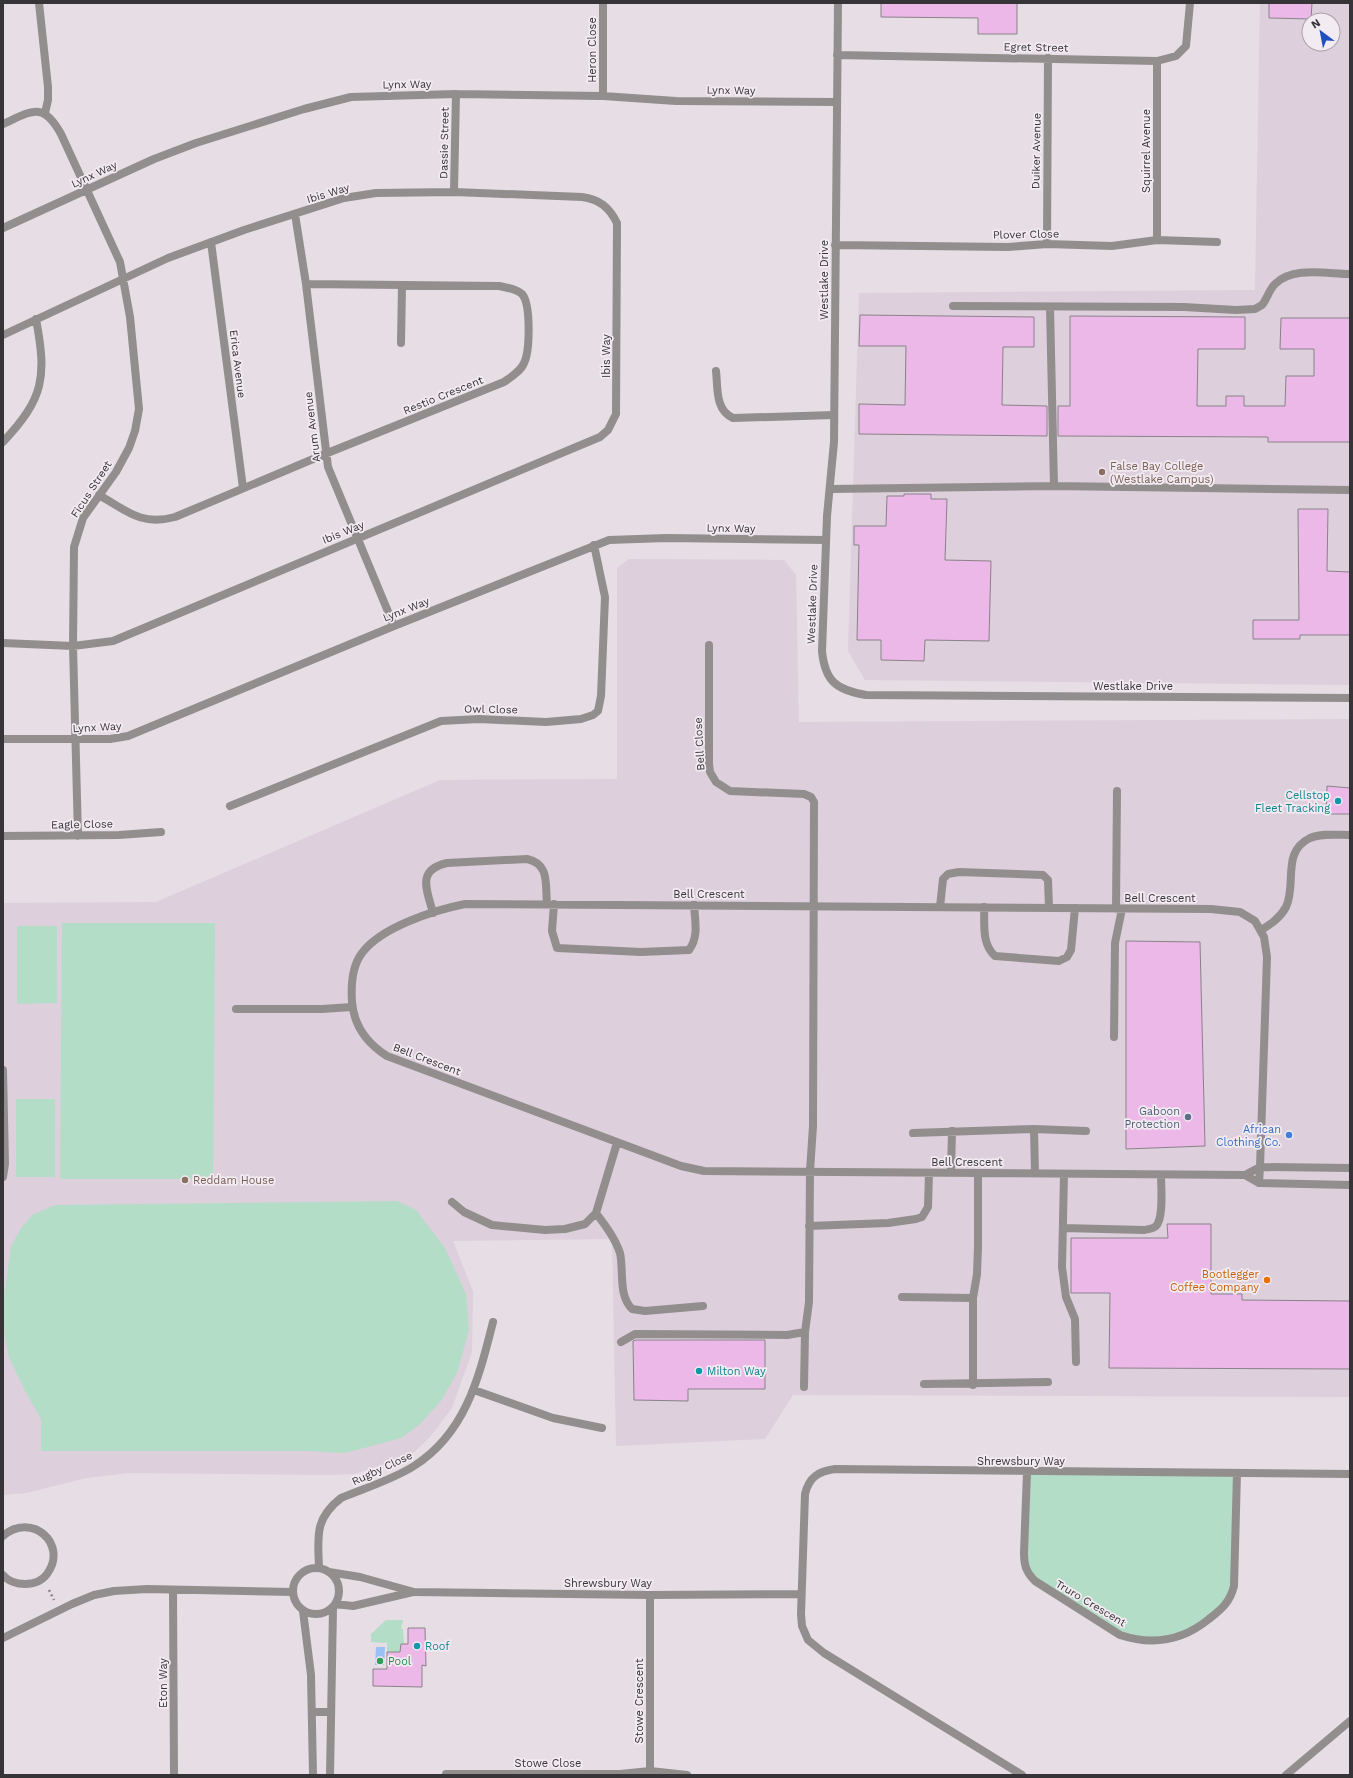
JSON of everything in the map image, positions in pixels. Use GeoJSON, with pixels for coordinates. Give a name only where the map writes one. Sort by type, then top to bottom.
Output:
{"type":"FeatureCollection","features":[{"type":"Feature","properties":{"kind":"street"},"geometry":{"type":"LineString","coordinates":[[3,124],[28,113],[46,113],[48,87],[39,3]]}},
{"type":"Feature","properties":{"kind":"street","name":"Heron Close"},"geometry":{"type":"LineString","coordinates":[[603,3],[603,96]]}},
{"type":"Feature","properties":{"kind":"street","name":"Westlake Drive"},"geometry":{"type":"LineString","coordinates":[[838,3],[834,460],[826,540],[822,651],[823,663],[831,681],[848,692],[866,695],[1350,698]]}},
{"type":"Feature","properties":{"kind":"street","name":"Egret Street"},"geometry":{"type":"LineString","coordinates":[[837,55],[1158,61],[1176,56],[1186,46],[1190,3]]}},
{"type":"Feature","properties":{"kind":"street","name":"Duiker Avenue"},"geometry":{"type":"LineString","coordinates":[[1047,244],[1048,58]]}},
{"type":"Feature","properties":{"kind":"street","name":"Squirrel Avenue"},"geometry":{"type":"LineString","coordinates":[[1157,240],[1158,61]]}},
{"type":"Feature","properties":{"kind":"street","name":"Lynx Way"},"geometry":{"type":"LineString","coordinates":[[3,228],[154,159],[196,143],[352,96],[456,94],[603,96],[676,101],[836,102]]}},
{"type":"Feature","properties":{"kind":"street","name":"Dassie Street"},"geometry":{"type":"LineString","coordinates":[[454,192],[456,94]]}},
{"type":"Feature","properties":{"kind":"street","name":"Ficus Street"},"geometry":{"type":"LineString","coordinates":[[46,113],[53,119],[120,262],[130,318],[138,410],[135,431],[129,448],[116,472],[83,518],[74,547],[73,646],[78,836]]}},
{"type":"Feature","properties":{"kind":"street","name":"Ibis Way"},"geometry":{"type":"LineString","coordinates":[[3,335],[168,258],[211,242],[357,195],[454,192],[593,198],[603,203],[613,215],[617,223],[617,391],[614,420],[608,430],[589,443],[405,520],[357,538],[113,641],[73,646],[3,643]]}},
{"type":"Feature","properties":{"kind":"street","name":"Arum Avenue"},"geometry":{"type":"LineString","coordinates":[[295,214],[306,284],[325,454],[332,480],[394,626]]}},
{"type":"Feature","properties":{"kind":"street","name":"Plover Close"},"geometry":{"type":"LineString","coordinates":[[835,245],[1008,246],[1047,244],[1112,246],[1157,240],[1217,242]]}},
{"type":"Feature","properties":{"kind":"street","name":"Erica Avenue"},"geometry":{"type":"LineString","coordinates":[[211,242],[243,488]]}},
{"type":"Feature","properties":{"kind":"street"},"geometry":{"type":"LineString","coordinates":[[953,306],[1255,309],[1262,306],[1274,285],[1289,276],[1300,273],[1350,274]]}},
{"type":"Feature","properties":{"kind":"street","name":"Restio Crescent"},"geometry":{"type":"LineString","coordinates":[[99,495],[140,518],[160,521],[175,517],[325,454],[504,382],[515,374],[524,364],[528,325],[527,304],[523,296],[516,290],[499,286],[306,284]]}},
{"type":"Feature","properties":{"kind":"street"},"geometry":{"type":"LineString","coordinates":[[401,343],[402,285]]}},
{"type":"Feature","properties":{"kind":"street"},"geometry":{"type":"LineString","coordinates":[[1050,307],[1054,486]]}},
{"type":"Feature","properties":{"kind":"street"},"geometry":{"type":"LineString","coordinates":[[3,442],[27,414],[36,399],[40,386],[42,374],[41,345],[36,319]]}},
{"type":"Feature","properties":{"kind":"street"},"geometry":{"type":"LineString","coordinates":[[716,370],[720,405],[726,415],[733,418],[834,415]]}},
{"type":"Feature","properties":{"kind":"street"},"geometry":{"type":"LineString","coordinates":[[830,489],[1054,486],[1350,490]]}},
{"type":"Feature","properties":{"kind":"street","name":"Lynx Way"},"geometry":{"type":"LineString","coordinates":[[3,739],[110,739],[128,736],[147,730],[394,626],[609,540],[626,538],[826,540]]}},
{"type":"Feature","properties":{"kind":"street","name":"Owl Close"},"geometry":{"type":"LineString","coordinates":[[230,806],[441,721],[479,719],[569,721],[594,715],[598,711],[601,696],[605,597],[594,545]]}},
{"type":"Feature","properties":{"kind":"street","name":"Bell Close"},"geometry":{"type":"LineString","coordinates":[[709,645],[708,753],[713,777],[725,789],[736,793],[808,795],[814,802],[814,906]]}},
{"type":"Feature","properties":{"kind":"street"},"geometry":{"type":"LineString","coordinates":[[1114,1037],[1115,943],[1119,909],[1117,791]]}},
{"type":"Feature","properties":{"kind":"street","name":"Eagle Close"},"geometry":{"type":"LineString","coordinates":[[3,836],[78,836],[161,832]]}},
{"type":"Feature","properties":{"kind":"street"},"geometry":{"type":"LineString","coordinates":[[1260,1183],[1267,957],[1264,937],[1261,930],[1272,923],[1286,907],[1289,898],[1292,857],[1295,849],[1310,838],[1319,836],[1350,835]]}},
{"type":"Feature","properties":{"kind":"street"},"geometry":{"type":"LineString","coordinates":[[433,913],[426,885],[428,874],[436,865],[469,861],[527,859],[534,860],[542,867],[550,903],[552,931],[557,948],[641,952],[689,950],[694,944],[696,936],[694,905]]}},
{"type":"Feature","properties":{"kind":"street"},"geometry":{"type":"LineString","coordinates":[[940,907],[943,879],[948,874],[959,872],[1043,875],[1048,880],[1049,908]]}},
{"type":"Feature","properties":{"kind":"street","name":"Bell Crescent"},"geometry":{"type":"LineString","coordinates":[[1261,930],[1255,922],[1240,912],[1211,909],[550,903],[465,904],[433,913],[392,929],[367,947],[361,954],[352,982],[352,1008],[357,1024],[364,1036],[372,1045],[387,1056],[681,1166],[704,1171],[1244,1175],[1260,1167],[1350,1168]]}},
{"type":"Feature","properties":{"kind":"street"},"geometry":{"type":"LineString","coordinates":[[804,1387],[805,1332],[809,1302],[810,1171],[813,1126],[814,906]]}},
{"type":"Feature","properties":{"kind":"street"},"geometry":{"type":"LineString","coordinates":[[984,907],[985,940],[988,950],[995,956],[1059,961],[1067,956],[1071,950],[1075,908]]}},
{"type":"Feature","properties":{"kind":"street"},"geometry":{"type":"LineString","coordinates":[[236,1009],[352,1008]]}},
{"type":"Feature","properties":{"kind":"street"},"geometry":{"type":"LineString","coordinates":[[3,1070],[5,1164],[3,1177]]}},
{"type":"Feature","properties":{"kind":"street"},"geometry":{"type":"LineString","coordinates":[[1034,1129],[1035,1173]]}},
{"type":"Feature","properties":{"kind":"street"},"geometry":{"type":"LineString","coordinates":[[913,1133],[1034,1129],[1086,1131]]}},
{"type":"Feature","properties":{"kind":"street"},"geometry":{"type":"LineString","coordinates":[[951,1172],[952,1131]]}},
{"type":"Feature","properties":{"kind":"street"},"geometry":{"type":"LineString","coordinates":[[452,1202],[464,1212],[492,1225],[515,1228],[565,1229],[584,1224],[596,1213],[618,1142]]}},
{"type":"Feature","properties":{"kind":"street"},"geometry":{"type":"LineString","coordinates":[[809,1226],[888,1223],[916,1220],[922,1217],[928,1207],[929,1173]]}},
{"type":"Feature","properties":{"kind":"street"},"geometry":{"type":"LineString","coordinates":[[973,1385],[973,1298],[977,1274],[978,1173]]}},
{"type":"Feature","properties":{"kind":"street"},"geometry":{"type":"LineString","coordinates":[[1064,1174],[1062,1228],[1064,1288],[1068,1304],[1075,1320],[1076,1362]]}},
{"type":"Feature","properties":{"kind":"street"},"geometry":{"type":"LineString","coordinates":[[1062,1228],[1144,1230],[1154,1227],[1158,1223],[1161,1214],[1161,1175]]}},
{"type":"Feature","properties":{"kind":"street","name":"Bell Crescent"},"geometry":{"type":"LineString","coordinates":[[1244,1175],[1260,1183],[1350,1185]]}},
{"type":"Feature","properties":{"kind":"street"},"geometry":{"type":"LineString","coordinates":[[596,1213],[617,1245],[621,1258],[624,1298],[626,1303],[632,1309],[645,1311],[703,1306]]}},
{"type":"Feature","properties":{"kind":"street"},"geometry":{"type":"LineString","coordinates":[[902,1297],[973,1298]]}},
{"type":"Feature","properties":{"kind":"street","name":"Rugby Close"},"geometry":{"type":"LineString","coordinates":[[319,1568],[318,1532],[326,1511],[342,1498],[403,1472],[428,1456],[451,1432],[467,1407],[474,1390],[493,1322]]}},
{"type":"Feature","properties":{"kind":"street"},"geometry":{"type":"LineString","coordinates":[[621,1342],[635,1334],[787,1334],[805,1332]]}},
{"type":"Feature","properties":{"kind":"street"},"geometry":{"type":"LineString","coordinates":[[924,1384],[973,1385],[1048,1382]]}},
{"type":"Feature","properties":{"kind":"street"},"geometry":{"type":"LineString","coordinates":[[474,1390],[553,1418],[602,1428]]}},
{"type":"Feature","properties":{"kind":"street","name":"Shrewsbury Way"},"geometry":{"type":"LineString","coordinates":[[1022,1775],[815,1646],[808,1640],[802,1626],[801,1594],[805,1494],[810,1481],[816,1475],[835,1470],[1350,1474]]}},
{"type":"Feature","properties":{"kind":"street","name":"Truro Crescent"},"geometry":{"type":"LineString","coordinates":[[1027,1472],[1024,1564],[1030,1576],[1034,1581],[1120,1635],[1147,1640],[1169,1639],[1185,1636],[1200,1627],[1228,1603],[1234,1586],[1237,1473]]}},
{"type":"Feature","properties":{"kind":"street"},"geometry":{"type":"LineString","coordinates":[[3,1575],[16,1584],[30,1584],[43,1578],[52,1567],[54,1553],[50,1540],[40,1530],[27,1526],[13,1529],[4,1534]]}},
{"type":"Feature","properties":{"kind":"street"},"geometry":{"type":"LineString","coordinates":[[311,1568],[319,1568],[329,1572],[360,1577],[414,1592],[353,1606],[334,1606],[318,1615],[303,1611],[297,1606],[292,1592],[298,1577],[311,1568]]}},
{"type":"Feature","properties":{"kind":"street"},"geometry":{"type":"LineString","coordinates":[[329,1572],[335,1577],[339,1593],[334,1606],[330,1775]]}},
{"type":"Feature","properties":{"kind":"street"},"geometry":{"type":"LineString","coordinates":[[3,1638],[58,1610],[94,1596],[114,1591],[147,1588],[174,1590],[292,1592]]}},
{"type":"Feature","properties":{"kind":"street","name":"Eton Way"},"geometry":{"type":"LineString","coordinates":[[174,1590],[174,1775]]}},
{"type":"Feature","properties":{"kind":"street","name":"Shrewsbury Way"},"geometry":{"type":"LineString","coordinates":[[414,1592],[650,1595],[801,1594]]}},
{"type":"Feature","properties":{"kind":"street","name":"Stowe Crescent"},"geometry":{"type":"LineString","coordinates":[[650,1595],[650,1771]]}},
{"type":"Feature","properties":{"kind":"street"},"geometry":{"type":"LineString","coordinates":[[303,1611],[311,1675],[313,1775]]}},
{"type":"Feature","properties":{"kind":"street"},"geometry":{"type":"LineString","coordinates":[[312,1712],[331,1712]]}},
{"type":"Feature","properties":{"kind":"street"},"geometry":{"type":"LineString","coordinates":[[1286,1775],[1350,1721]]}},
{"type":"Feature","properties":{"kind":"street"},"geometry":{"type":"LineString","coordinates":[[650,1771],[687,1775]]}},
{"type":"Feature","properties":{"kind":"street","name":"Stowe Close"},"geometry":{"type":"LineString","coordinates":[[446,1774],[620,1774],[650,1771]]}},
{"type":"Feature","properties":{"kind":"path"},"geometry":{"type":"LineString","coordinates":[[43,1578],[58,1610]]}},
{"type":"Feature","properties":{"kind":"shaded area","name":"False Bay College (Westlake Campus)"},"geometry":{"type":"Polygon","coordinates":[[[1260,3],[1350,3],[1350,685],[865,680],[848,651],[859,293],[1255,290],[1260,3]]]}},
{"type":"Feature","properties":{"kind":"shaded area"},"geometry":{"type":"Polygon","coordinates":[[[629,559],[784,560],[796,575],[799,722],[1350,719],[1350,1397],[793,1395],[765,1439],[616,1446],[612,1239],[453,1241],[473,1291],[472,1352],[452,1408],[430,1437],[410,1456],[354,1474],[129,1473],[86,1478],[26,1493],[3,1495],[3,903],[156,902],[440,780],[617,779],[617,568],[629,559]]]}},
{"type":"Feature","properties":{"kind":"green space"},"geometry":{"type":"Polygon","coordinates":[[[62,923],[215,923],[213,1179],[60,1179],[62,923]]]}},
{"type":"Feature","properties":{"kind":"green space"},"geometry":{"type":"Polygon","coordinates":[[[17,926],[57,926],[57,1003],[17,1004],[17,926]]]}},
{"type":"Feature","properties":{"kind":"green space"},"geometry":{"type":"Polygon","coordinates":[[[16,1099],[55,1099],[55,1177],[16,1177],[16,1099]]]}},
{"type":"Feature","properties":{"kind":"green space"},"geometry":{"type":"Polygon","coordinates":[[[397,1201],[416,1210],[445,1248],[466,1294],[469,1330],[457,1373],[441,1401],[419,1425],[401,1438],[345,1453],[308,1451],[41,1451],[41,1419],[9,1358],[5,1339],[3,1304],[11,1246],[22,1227],[32,1215],[55,1205],[397,1201]]]}},
{"type":"Feature","properties":{"kind":"green space"},"geometry":{"type":"Polygon","coordinates":[[[1027,1472],[1237,1473],[1232,1595],[1185,1636],[1131,1639],[1035,1581],[1024,1553],[1027,1472]]]}},
{"type":"Feature","properties":{"kind":"green space"},"geometry":{"type":"Polygon","coordinates":[[[386,1620],[403,1620],[401,1629],[403,1629],[404,1644],[401,1644],[400,1652],[387,1652],[387,1643],[371,1642],[371,1634],[386,1620]]]}},
{"type":"Feature","properties":{"kind":"water","name":"Pool"},"geometry":{"type":"Polygon","coordinates":[[[376,1647],[385,1647],[384,1665],[375,1665],[376,1647]]]}},
{"type":"Feature","properties":{"kind":"building"},"geometry":{"type":"Polygon","coordinates":[[[881,3],[1017,3],[1017,34],[978,34],[978,18],[881,17],[881,3]]]}},
{"type":"Feature","properties":{"kind":"building"},"geometry":{"type":"Polygon","coordinates":[[[1269,3],[1312,3],[1311,12],[1301,12],[1301,19],[1269,18],[1269,3]]]}},
{"type":"Feature","properties":{"kind":"building"},"geometry":{"type":"Polygon","coordinates":[[[860,315],[1034,317],[1034,347],[1003,347],[1002,405],[1047,406],[1047,436],[859,434],[859,404],[905,405],[906,346],[859,346],[860,315]]]}},
{"type":"Feature","properties":{"kind":"building"},"geometry":{"type":"Polygon","coordinates":[[[1070,316],[1245,317],[1245,349],[1198,349],[1197,406],[1226,406],[1226,396],[1244,396],[1244,406],[1285,406],[1286,376],[1314,376],[1314,349],[1280,349],[1281,318],[1350,318],[1350,442],[1268,442],[1268,437],[1058,436],[1058,406],[1070,406],[1070,316]]]}},
{"type":"Feature","properties":{"kind":"building"},"geometry":{"type":"Polygon","coordinates":[[[904,494],[931,494],[931,499],[947,499],[945,560],[991,561],[989,641],[925,640],[924,661],[881,660],[881,640],[857,640],[859,545],[854,545],[854,526],[886,526],[887,496],[904,496],[904,494]]]}},
{"type":"Feature","properties":{"kind":"building"},"geometry":{"type":"Polygon","coordinates":[[[1298,509],[1328,509],[1327,571],[1350,572],[1350,635],[1300,635],[1300,639],[1253,639],[1253,620],[1299,620],[1298,509]]]}},
{"type":"Feature","properties":{"kind":"building","name":"Cellstop Fleet Tracking"},"geometry":{"type":"Polygon","coordinates":[[[1327,786],[1350,788],[1350,814],[1326,814],[1327,786]]]}},
{"type":"Feature","properties":{"kind":"building"},"geometry":{"type":"Polygon","coordinates":[[[1126,941],[1200,942],[1205,1146],[1126,1149],[1126,941]]]}},
{"type":"Feature","properties":{"kind":"building"},"geometry":{"type":"Polygon","coordinates":[[[1167,1224],[1211,1224],[1211,1294],[1242,1294],[1242,1300],[1350,1301],[1350,1369],[1109,1368],[1110,1293],[1071,1293],[1071,1238],[1168,1238],[1167,1224]]]}},
{"type":"Feature","properties":{"kind":"building","name":"Milton Way"},"geometry":{"type":"Polygon","coordinates":[[[765,1340],[765,1389],[688,1389],[688,1401],[634,1400],[633,1341],[765,1340]]]}},
{"type":"Feature","properties":{"kind":"building","name":"Roof"},"geometry":{"type":"Polygon","coordinates":[[[408,1628],[425,1628],[426,1666],[422,1665],[422,1687],[373,1686],[373,1669],[387,1669],[387,1652],[400,1652],[401,1644],[408,1644],[408,1628]]]}},
{"type":"Feature","properties":{"kind":"place","name":"False Bay College (Westlake Campus)"},"geometry":{"type":"Point","coordinates":[1102,472]}},
{"type":"Feature","properties":{"kind":"place","name":"Cellstop Fleet Tracking"},"geometry":{"type":"Point","coordinates":[1338,801]}},
{"type":"Feature","properties":{"kind":"place","name":"Gaboon Protection"},"geometry":{"type":"Point","coordinates":[1188,1117]}},
{"type":"Feature","properties":{"kind":"place","name":"African Clothing Co."},"geometry":{"type":"Point","coordinates":[1289,1135]}},
{"type":"Feature","properties":{"kind":"place","name":"Reddam House"},"geometry":{"type":"Point","coordinates":[185,1180]}},
{"type":"Feature","properties":{"kind":"place","name":"Bootlegger Coffee Company"},"geometry":{"type":"Point","coordinates":[1267,1280]}},
{"type":"Feature","properties":{"kind":"place","name":"Milton Way"},"geometry":{"type":"Point","coordinates":[699,1371]}},
{"type":"Feature","properties":{"kind":"place","name":"Roof"},"geometry":{"type":"Point","coordinates":[417,1646]}},
{"type":"Feature","properties":{"kind":"place","name":"Pool"},"geometry":{"type":"Point","coordinates":[380,1661]}}]}
